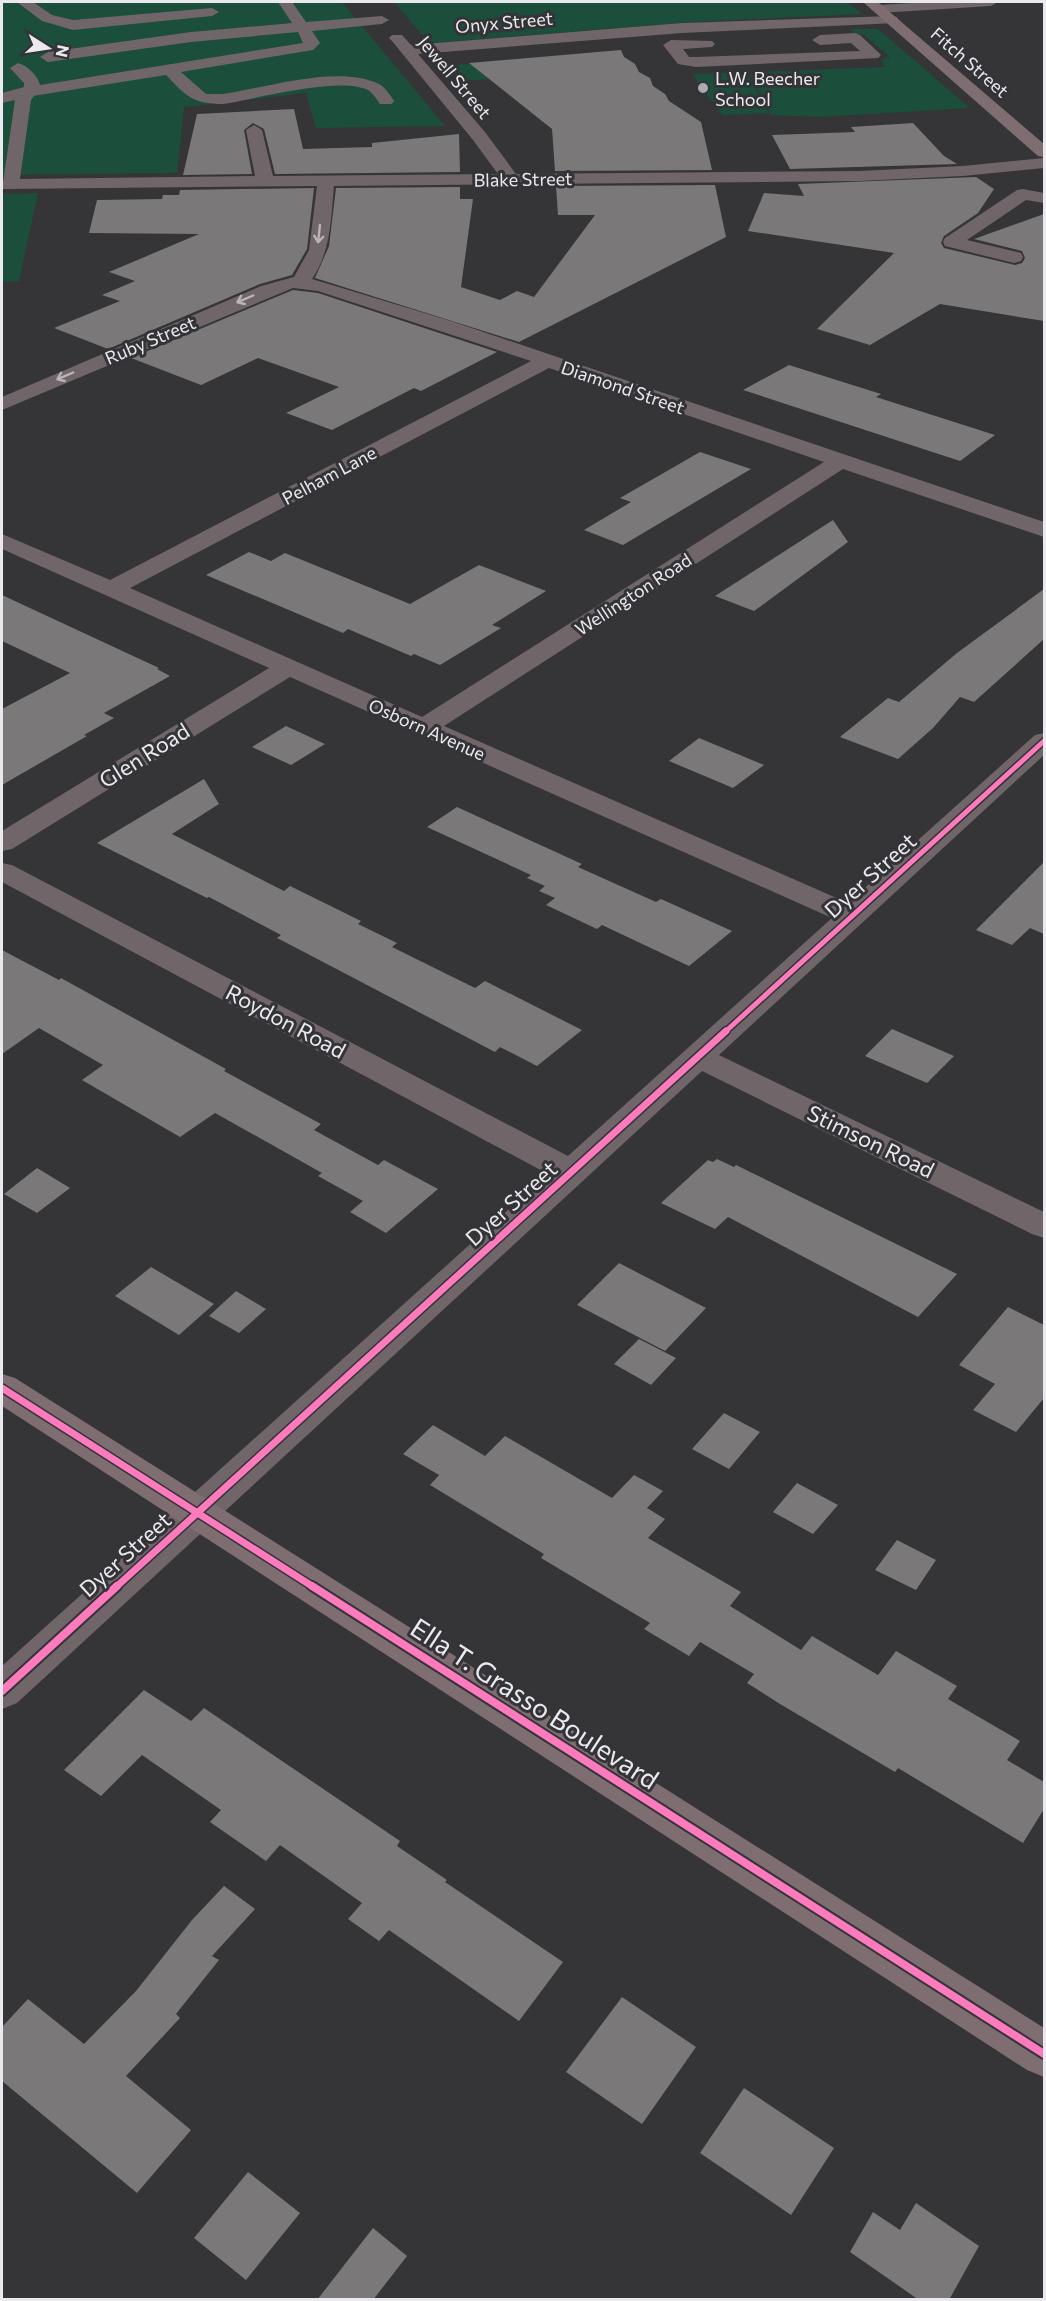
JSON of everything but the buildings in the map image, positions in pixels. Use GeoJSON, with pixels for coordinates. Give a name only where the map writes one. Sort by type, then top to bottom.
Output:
{"type":"FeatureCollection","features":[{"type":"Feature","properties":{"kind":"main road","name":"Fitch Street"},"geometry":{"type":"LineString","coordinates":[[874,5],[1044,152]]}},
{"type":"Feature","properties":{"kind":"main road","name":"Ella T. Grasso Boulevard"},"geometry":{"type":"LineString","coordinates":[[2,1388],[1044,2054]]}},
{"type":"Feature","properties":{"kind":"street"},"geometry":{"type":"LineString","coordinates":[[24,2],[48,19],[62,24],[212,12]]}},
{"type":"Feature","properties":{"kind":"street"},"geometry":{"type":"LineString","coordinates":[[147,2],[163,17]]}},
{"type":"Feature","properties":{"kind":"street"},"geometry":{"type":"LineString","coordinates":[[200,2],[212,12],[227,33]]}},
{"type":"Feature","properties":{"kind":"street"},"geometry":{"type":"LineString","coordinates":[[2,98],[27,92],[308,47],[312,44],[311,40],[285,2]]}},
{"type":"Feature","properties":{"kind":"street","name":"Jewell Street"},"geometry":{"type":"LineString","coordinates":[[367,2],[479,136],[511,180]]}},
{"type":"Feature","properties":{"kind":"street"},"geometry":{"type":"LineString","coordinates":[[874,5],[991,2]]}},
{"type":"Feature","properties":{"kind":"street"},"geometry":{"type":"LineString","coordinates":[[6,184],[23,100],[32,87],[23,59],[227,33],[382,20]]}},
{"type":"Feature","properties":{"kind":"street","name":"Onyx Street"},"geometry":{"type":"LineString","coordinates":[[406,50],[722,20],[803,22],[892,20]]}},
{"type":"Feature","properties":{"kind":"street"},"geometry":{"type":"LineString","coordinates":[[671,45],[684,61],[696,62],[873,55],[855,38],[808,40],[803,22]]}},
{"type":"Feature","properties":{"kind":"street"},"geometry":{"type":"LineString","coordinates":[[491,57],[651,40],[671,45],[719,43]]}},
{"type":"Feature","properties":{"kind":"street"},"geometry":{"type":"LineString","coordinates":[[170,70],[203,99],[224,100],[318,84],[358,80],[371,83],[383,92],[386,101]]}},
{"type":"Feature","properties":{"kind":"street"},"geometry":{"type":"LineString","coordinates":[[254,130],[265,182]]}},
{"type":"Feature","properties":{"kind":"street","name":"Blake Street"},"geometry":{"type":"LineString","coordinates":[[6,184],[859,176],[994,169],[1044,163]]}},
{"type":"Feature","properties":{"kind":"street"},"geometry":{"type":"LineString","coordinates":[[994,169],[1023,194],[1044,198]]}},
{"type":"Feature","properties":{"kind":"street"},"geometry":{"type":"LineString","coordinates":[[300,282],[312,265],[318,250],[326,181]]}},
{"type":"Feature","properties":{"kind":"street"},"geometry":{"type":"LineString","coordinates":[[1014,256],[952,242],[1023,194]]}},
{"type":"Feature","properties":{"kind":"street","name":"Diamond Street"},"geometry":{"type":"LineString","coordinates":[[300,282],[328,288],[1044,530]]}},
{"type":"Feature","properties":{"kind":"street","name":"Ruby Street"},"geometry":{"type":"LineString","coordinates":[[2,404],[268,290],[300,282]]}},
{"type":"Feature","properties":{"kind":"street","name":"Pelham Lane"},"geometry":{"type":"LineString","coordinates":[[111,589],[547,361]]}},
{"type":"Feature","properties":{"kind":"street","name":"Wellington Road"},"geometry":{"type":"LineString","coordinates":[[424,727],[842,460]]}},
{"type":"Feature","properties":{"kind":"street","name":"Osborn Avenue"},"geometry":{"type":"LineString","coordinates":[[2,541],[853,916]]}},
{"type":"Feature","properties":{"kind":"street","name":"Glen Road"},"geometry":{"type":"LineString","coordinates":[[2,843],[287,668]]}},
{"type":"Feature","properties":{"kind":"street","name":"Dyer Street"},"geometry":{"type":"LineString","coordinates":[[2,1691],[1044,741]]}},
{"type":"Feature","properties":{"kind":"street","name":"Roydon Road"},"geometry":{"type":"LineString","coordinates":[[2,871],[571,1172]]}},
{"type":"Feature","properties":{"kind":"street","name":"Stimson Road"},"geometry":{"type":"LineString","coordinates":[[698,1057],[1044,1226]]}},
{"type":"Feature","properties":{"kind":"green space"},"geometry":{"type":"Polygon","coordinates":[[[2,2],[342,2],[445,126],[316,128],[306,93],[184,107],[177,173],[2,175],[2,2]]]}},
{"type":"Feature","properties":{"kind":"green space"},"geometry":{"type":"Polygon","coordinates":[[[394,2],[847,2],[862,14],[692,22],[429,43],[394,2]]]}},
{"type":"Feature","properties":{"kind":"green space"},"geometry":{"type":"Polygon","coordinates":[[[851,29],[878,29],[970,108],[819,117],[771,115],[750,75],[756,75],[755,72],[885,67],[881,59],[890,57],[863,34],[855,34],[851,29]]]}},
{"type":"Feature","properties":{"kind":"green space"},"geometry":{"type":"Polygon","coordinates":[[[475,63],[490,79],[461,81],[449,66],[475,63]]]}},
{"type":"Feature","properties":{"kind":"green space"},"geometry":{"type":"Polygon","coordinates":[[[746,72],[769,113],[722,115],[701,89],[693,74],[746,72]]]}},
{"type":"Feature","properties":{"kind":"green space"},"geometry":{"type":"Polygon","coordinates":[[[38,193],[19,281],[2,282],[2,194],[38,193]]]}},
{"type":"Feature","properties":{"kind":"cycle path"},"geometry":{"type":"LineString","coordinates":[[2,1691],[1044,741]]}},
{"type":"Feature","properties":{"kind":"cycle path"},"geometry":{"type":"LineString","coordinates":[[2,1388],[1044,2054]]}},
{"type":"Feature","properties":{"kind":"place","name":"L.W. Beecher School"},"geometry":{"type":"Point","coordinates":[703,88]}}]}
